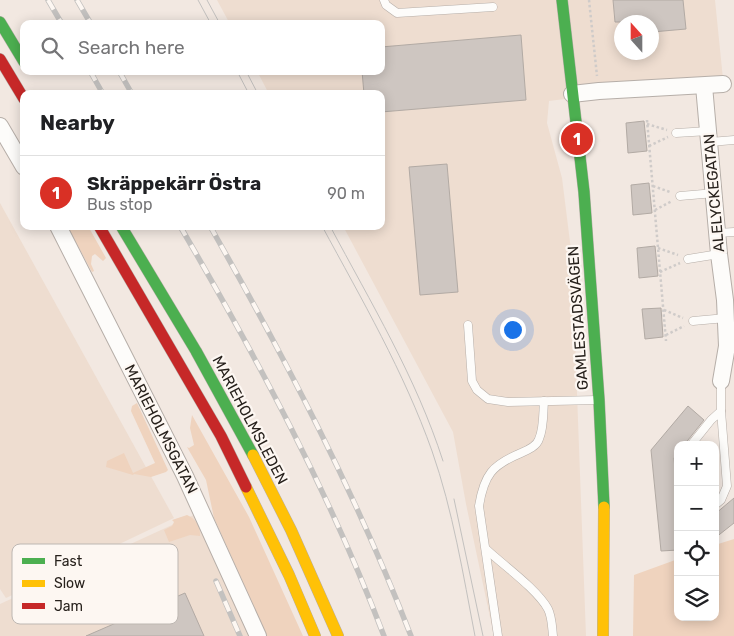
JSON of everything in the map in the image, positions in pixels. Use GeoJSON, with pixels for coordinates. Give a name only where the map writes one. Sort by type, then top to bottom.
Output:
{"type":"FeatureCollection","features":[{"type":"Feature","properties":{"kind":"main road","name":"GAMLESTADSVÄGEN"},"geometry":{"type":"LineString","coordinates":[[562,0],[584,192],[599,400],[605,528],[604,636]]}},
{"type":"Feature","properties":{"kind":"main road"},"geometry":{"type":"LineString","coordinates":[[0,22],[20,55]]}},
{"type":"Feature","properties":{"kind":"main road"},"geometry":{"type":"LineString","coordinates":[[0,59],[20,92]]}},
{"type":"Feature","properties":{"kind":"main road"},"geometry":{"type":"LineString","coordinates":[[101,230],[221,436],[285,566],[315,636]]}},
{"type":"Feature","properties":{"kind":"main road","name":"MARIEHOLMSLEDEN"},"geometry":{"type":"LineString","coordinates":[[123,230],[238,426],[310,569],[338,636]]}},
{"type":"Feature","properties":{"kind":"street"},"geometry":{"type":"LineString","coordinates":[[572,94],[729,84]]}},
{"type":"Feature","properties":{"kind":"street","name":"ALELYCKEGATAN"},"geometry":{"type":"LineString","coordinates":[[704,86],[719,254],[730,299],[726,318],[727,346],[721,381]]}},
{"type":"Feature","properties":{"kind":"street"},"geometry":{"type":"LineString","coordinates":[[0,126],[20,160]]}},
{"type":"Feature","properties":{"kind":"street","name":"MARIEHOLMSGATAN"},"geometry":{"type":"LineString","coordinates":[[60,230],[181,467],[258,636]]}},
{"type":"Feature","properties":{"kind":"lane"},"geometry":{"type":"LineString","coordinates":[[384,0],[386,6],[397,14],[493,7]]}},
{"type":"Feature","properties":{"kind":"lane"},"geometry":{"type":"LineString","coordinates":[[676,133],[734,140]]}},
{"type":"Feature","properties":{"kind":"lane"},"geometry":{"type":"LineString","coordinates":[[680,196],[715,193]]}},
{"type":"Feature","properties":{"kind":"lane"},"geometry":{"type":"LineString","coordinates":[[718,233],[734,232]]}},
{"type":"Feature","properties":{"kind":"lane"},"geometry":{"type":"LineString","coordinates":[[688,259],[719,254]]}},
{"type":"Feature","properties":{"kind":"lane"},"geometry":{"type":"LineString","coordinates":[[693,321],[726,318]]}},
{"type":"Feature","properties":{"kind":"lane"},"geometry":{"type":"LineString","coordinates":[[468,325],[472,381],[477,390],[488,399],[508,402],[599,400]]}},
{"type":"Feature","properties":{"kind":"lane","name":"ALELYCKEGATAN"},"geometry":{"type":"LineString","coordinates":[[719,502],[727,486],[721,411],[721,381]]}},
{"type":"Feature","properties":{"kind":"lane"},"geometry":{"type":"LineString","coordinates":[[498,636],[479,506],[482,488],[488,475],[499,465],[539,441],[544,401]]}},
{"type":"Feature","properties":{"kind":"lane"},"geometry":{"type":"LineString","coordinates":[[694,441],[721,411]]}},
{"type":"Feature","properties":{"kind":"lane"},"geometry":{"type":"LineString","coordinates":[[486,549],[539,596],[548,610],[553,636]]}},
{"type":"Feature","properties":{"kind":"path"},"geometry":{"type":"LineString","coordinates":[[666,341],[647,122],[676,133]]}},
{"type":"Feature","properties":{"kind":"path"},"geometry":{"type":"LineString","coordinates":[[650,146],[676,133]]}},
{"type":"Feature","properties":{"kind":"path"},"geometry":{"type":"LineString","coordinates":[[653,186],[680,196]]}},
{"type":"Feature","properties":{"kind":"path"},"geometry":{"type":"LineString","coordinates":[[655,210],[680,196]]}},
{"type":"Feature","properties":{"kind":"path"},"geometry":{"type":"LineString","coordinates":[[658,248],[688,259]]}},
{"type":"Feature","properties":{"kind":"path"},"geometry":{"type":"LineString","coordinates":[[660,272],[688,259]]}},
{"type":"Feature","properties":{"kind":"path"},"geometry":{"type":"LineString","coordinates":[[664,310],[693,321]]}},
{"type":"Feature","properties":{"kind":"path"},"geometry":{"type":"LineString","coordinates":[[666,335],[693,321]]}},
{"type":"Feature","properties":{"kind":"shaded area"},"geometry":{"type":"Polygon","coordinates":[[[217,0],[715,0],[723,79],[549,101],[547,123],[562,178],[572,258],[586,636],[494,636],[453,432],[345,230],[385,230],[385,90],[267,90],[259,75],[385,75],[385,20],[228,20],[217,0]]]}},
{"type":"Feature","properties":{"kind":"shaded area"},"geometry":{"type":"Polygon","coordinates":[[[0,203],[174,518],[119,544],[12,544],[12,595],[6,598],[0,589],[0,203]]]}},
{"type":"Feature","properties":{"kind":"shaded area"},"geometry":{"type":"Polygon","coordinates":[[[69,230],[90,230],[106,258],[103,261],[95,254],[92,256],[91,264],[94,271],[92,272],[69,230]]]}},
{"type":"Feature","properties":{"kind":"shaded area"},"geometry":{"type":"Polygon","coordinates":[[[137,403],[168,470],[151,477],[133,475],[106,467],[107,461],[124,453],[133,473],[155,463],[131,411],[132,406],[137,403]]]}},
{"type":"Feature","properties":{"kind":"shaded area"},"geometry":{"type":"Polygon","coordinates":[[[192,415],[249,517],[303,636],[267,636],[214,518],[206,480],[187,447],[189,448],[194,445],[190,428],[192,415]]]}},
{"type":"Feature","properties":{"kind":"shaded area"},"geometry":{"type":"Polygon","coordinates":[[[198,513],[253,636],[0,636],[0,604],[12,598],[12,624],[178,624],[178,544],[131,544],[198,513]]]}},
{"type":"Feature","properties":{"kind":"shaded area"},"geometry":{"type":"Polygon","coordinates":[[[187,515],[197,523],[200,529],[200,536],[190,535],[169,542],[164,530],[172,526],[174,522],[172,520],[187,515]]]}},
{"type":"Feature","properties":{"kind":"shaded area"},"geometry":{"type":"Polygon","coordinates":[[[734,539],[734,636],[633,636],[634,575],[674,560],[674,621],[719,621],[719,544],[734,539]]]}},
{"type":"Feature","properties":{"kind":"building"},"geometry":{"type":"Polygon","coordinates":[[[613,0],[683,0],[686,29],[659,31],[659,15],[614,15],[613,0]]]}},
{"type":"Feature","properties":{"kind":"building"},"geometry":{"type":"Polygon","coordinates":[[[521,35],[526,100],[385,112],[385,90],[364,90],[362,75],[385,75],[385,47],[521,35]]]}},
{"type":"Feature","properties":{"kind":"building"},"geometry":{"type":"Polygon","coordinates":[[[644,121],[647,151],[628,153],[626,123],[644,121]]]}},
{"type":"Feature","properties":{"kind":"building"},"geometry":{"type":"Polygon","coordinates":[[[447,164],[458,292],[420,295],[409,167],[447,164]]]}},
{"type":"Feature","properties":{"kind":"building"},"geometry":{"type":"Polygon","coordinates":[[[649,183],[652,213],[633,215],[631,185],[649,183]]]}},
{"type":"Feature","properties":{"kind":"building"},"geometry":{"type":"Polygon","coordinates":[[[655,246],[658,276],[639,278],[637,248],[655,246]]]}},
{"type":"Feature","properties":{"kind":"building"},"geometry":{"type":"Polygon","coordinates":[[[661,308],[663,337],[645,339],[642,309],[661,308]]]}},
{"type":"Feature","properties":{"kind":"building"},"geometry":{"type":"Polygon","coordinates":[[[688,406],[704,420],[687,441],[674,441],[674,550],[661,551],[651,450],[688,406]]]}},
{"type":"Feature","properties":{"kind":"building"},"geometry":{"type":"Polygon","coordinates":[[[734,498],[734,523],[719,535],[719,531],[719,511],[734,498]]]}},
{"type":"Feature","properties":{"kind":"building"},"geometry":{"type":"Polygon","coordinates":[[[185,593],[204,636],[86,636],[114,624],[178,624],[178,596],[185,593]]]}},
{"type":"Feature","properties":{"kind":"tram line"},"geometry":{"type":"LineString","coordinates":[[198,0],[209,20]]}},
{"type":"Feature","properties":{"kind":"tram line"},"geometry":{"type":"LineString","coordinates":[[207,0],[218,20]]}},
{"type":"Feature","properties":{"kind":"tram line"},"geometry":{"type":"LineString","coordinates":[[239,75],[247,90]]}},
{"type":"Feature","properties":{"kind":"tram line"},"geometry":{"type":"LineString","coordinates":[[248,75],[256,90]]}},
{"type":"Feature","properties":{"kind":"tram line"},"geometry":{"type":"LineString","coordinates":[[324,230],[367,309],[409,393],[432,451],[452,520],[475,636]]}},
{"type":"Feature","properties":{"kind":"tram line"},"geometry":{"type":"LineString","coordinates":[[332,230],[406,370],[420,400],[443,461]]}},
{"type":"Feature","properties":{"kind":"tram line"},"geometry":{"type":"LineString","coordinates":[[454,499],[483,636]]}},
{"type":"Feature","properties":{"kind":"railway"},"geometry":{"type":"LineString","coordinates":[[48,0],[60,20]]}},
{"type":"Feature","properties":{"kind":"railway"},"geometry":{"type":"LineString","coordinates":[[77,0],[89,20]]}},
{"type":"Feature","properties":{"kind":"railway"},"geometry":{"type":"LineString","coordinates":[[92,75],[101,90]]}},
{"type":"Feature","properties":{"kind":"railway"},"geometry":{"type":"LineString","coordinates":[[121,75],[130,90]]}},
{"type":"Feature","properties":{"kind":"railway"},"geometry":{"type":"LineString","coordinates":[[182,230],[237,326],[291,427],[340,531],[384,636]]}},
{"type":"Feature","properties":{"kind":"railway"},"geometry":{"type":"LineString","coordinates":[[212,230],[318,427],[367,531],[411,636]]}},
{"type":"Feature","properties":{"kind":"railway"},"geometry":{"type":"LineString","coordinates":[[216,581],[240,636]]}},
{"type":"Feature","properties":{"kind":"traffic: fast"},"geometry":{"type":"LineString","coordinates":[[562,0],[584,192],[599,400],[604,507]]}},
{"type":"Feature","properties":{"kind":"traffic: fast"},"geometry":{"type":"LineString","coordinates":[[0,22],[20,55]]}},
{"type":"Feature","properties":{"kind":"traffic: fast"},"geometry":{"type":"LineString","coordinates":[[123,230],[196,351],[253,455]]}},
{"type":"Feature","properties":{"kind":"traffic: slow"},"geometry":{"type":"LineString","coordinates":[[253,455],[291,530],[338,636]]}},
{"type":"Feature","properties":{"kind":"traffic: slow"},"geometry":{"type":"LineString","coordinates":[[246,487],[289,575],[315,636]]}},
{"type":"Feature","properties":{"kind":"traffic: slow"},"geometry":{"type":"LineString","coordinates":[[603,636],[604,507]]}},
{"type":"Feature","properties":{"kind":"traffic: jam"},"geometry":{"type":"LineString","coordinates":[[0,59],[20,92]]}},
{"type":"Feature","properties":{"kind":"traffic: jam"},"geometry":{"type":"LineString","coordinates":[[101,230],[221,436],[246,487]]}},
{"type":"Feature","properties":{"kind":"place","name":"Skräppekärr Östra"},"geometry":{"type":"Point","coordinates":[577,139]}}]}
